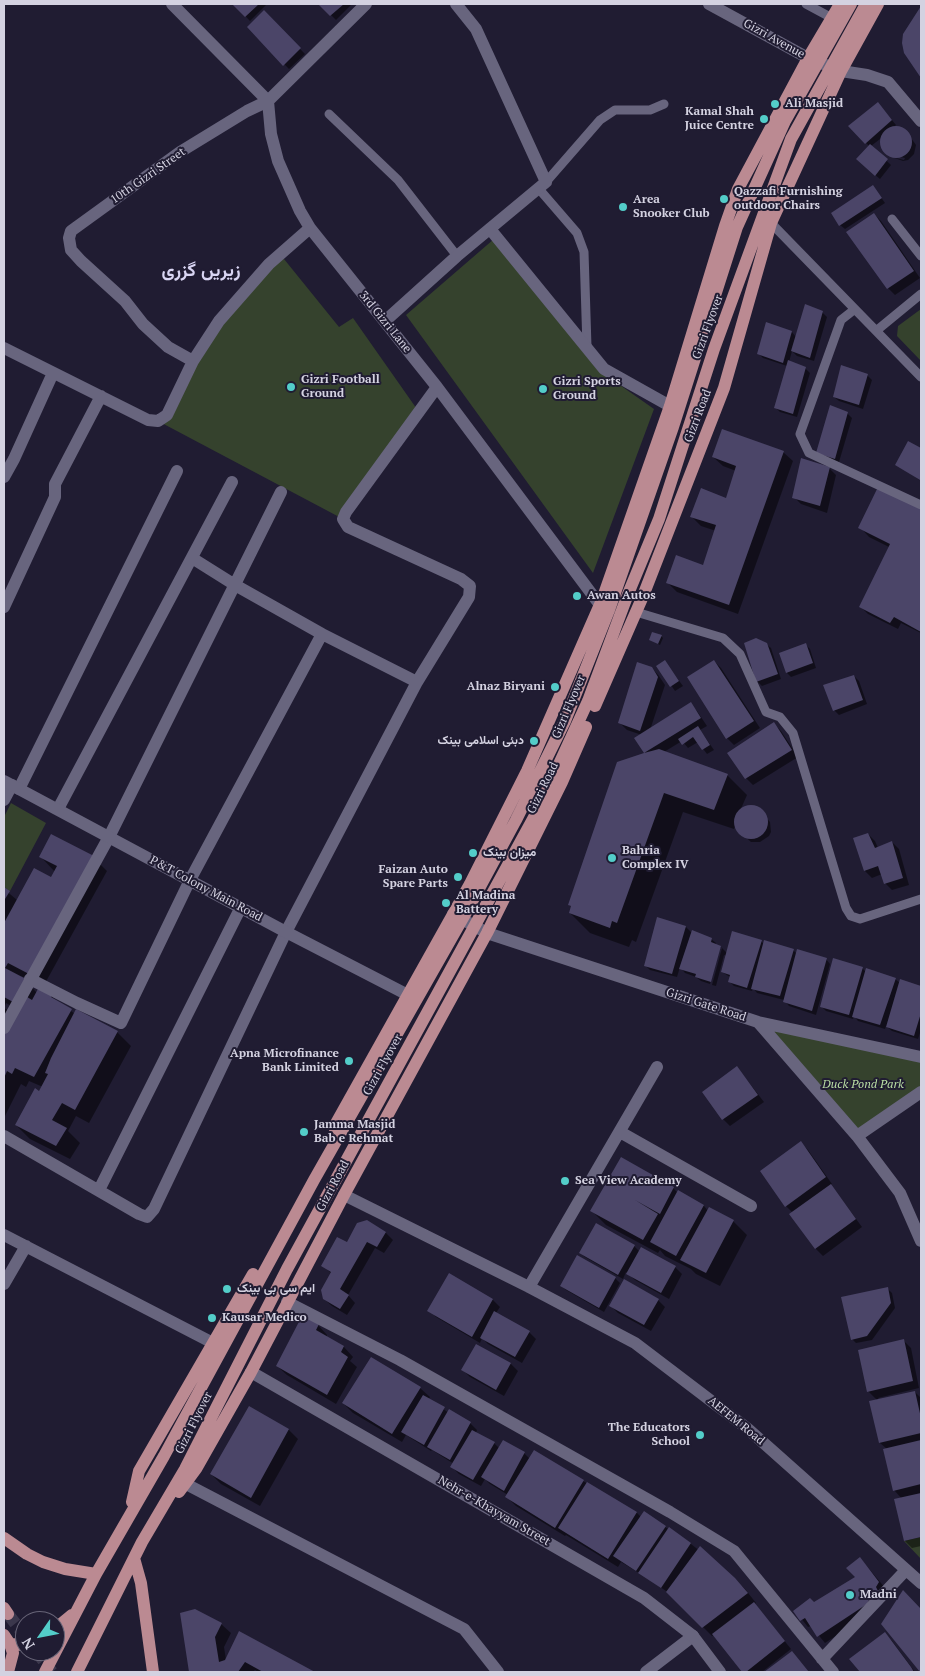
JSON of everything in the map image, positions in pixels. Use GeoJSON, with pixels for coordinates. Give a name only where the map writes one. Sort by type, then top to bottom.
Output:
{"type":"FeatureCollection","features":[{"type":"Feature","properties":{"kind":"main road","name":"Gizri Road"},"geometry":{"type":"LineString","coordinates":[[129,1515],[139,1471],[248,1285],[453,914],[527,771],[600,605],[670,406],[738,189],[808,58],[840,4]]}},
{"type":"Feature","properties":{"kind":"main road","name":"Gizri Flyover"},"geometry":{"type":"LineString","coordinates":[[129,1515],[164,1456],[314,1180],[473,901],[565,721],[608,610],[673,427],[737,227],[785,121],[851,4]]}},
{"type":"Feature","properties":{"kind":"main road","name":"Gizri Flyover"},"geometry":{"type":"LineString","coordinates":[[142,1542],[185,1469],[287,1269],[528,827],[563,756],[588,701],[628,594],[659,519],[714,349],[791,139],[866,4]]}},
{"type":"Feature","properties":{"kind":"main road","name":"Gizri Road"},"geometry":{"type":"LineString","coordinates":[[142,1542],[196,1469],[251,1372],[286,1302],[487,933],[562,782],[630,627],[724,388],[771,223],[841,71],[878,4]]}},
{"type":"Feature","properties":{"kind":"main road"},"geometry":{"type":"LineString","coordinates":[[46,1672],[96,1574],[129,1515]]}},
{"type":"Feature","properties":{"kind":"main road"},"geometry":{"type":"LineString","coordinates":[[4,1538],[27,1554],[43,1562],[64,1569],[96,1574]]}},
{"type":"Feature","properties":{"kind":"main road"},"geometry":{"type":"LineString","coordinates":[[77,1672],[142,1542]]}},
{"type":"Feature","properties":{"kind":"main road"},"geometry":{"type":"LineString","coordinates":[[134,1558],[141,1583],[153,1672]]}},
{"type":"Feature","properties":{"kind":"main road"},"geometry":{"type":"LineString","coordinates":[[65,1621],[78,1610]]}},
{"type":"Feature","properties":{"kind":"main road"},"geometry":{"type":"LineString","coordinates":[[7,1639],[13,1653],[8,1672]]}},
{"type":"Feature","properties":{"kind":"street"},"geometry":{"type":"LineString","coordinates":[[172,4],[268,101]]}},
{"type":"Feature","properties":{"kind":"street","name":"10th Gizri Street"},"geometry":{"type":"LineString","coordinates":[[193,361],[168,347],[143,324],[124,300],[81,261],[71,250],[69,238],[71,231],[180,152],[247,111],[268,101],[366,4]]}},
{"type":"Feature","properties":{"kind":"street"},"geometry":{"type":"LineString","coordinates":[[385,320],[457,256],[542,186],[476,29],[456,4]]}},
{"type":"Feature","properties":{"kind":"street","name":"Gizri Avenue"},"geometry":{"type":"LineString","coordinates":[[709,4],[808,58],[841,71],[867,75],[888,82],[921,121]]}},
{"type":"Feature","properties":{"kind":"street","name":"3rd Gizri Lane"},"geometry":{"type":"LineString","coordinates":[[268,101],[278,161],[310,228],[437,387],[600,605],[630,627]]}},
{"type":"Feature","properties":{"kind":"street"},"geometry":{"type":"LineString","coordinates":[[4,348],[148,420],[158,421],[167,415],[193,361],[219,321],[269,264],[310,228]]}},
{"type":"Feature","properties":{"kind":"street"},"geometry":{"type":"LineString","coordinates":[[490,229],[604,370],[670,406]]}},
{"type":"Feature","properties":{"kind":"street"},"geometry":{"type":"LineString","coordinates":[[4,477],[9,456],[53,373]]}},
{"type":"Feature","properties":{"kind":"street"},"geometry":{"type":"LineString","coordinates":[[4,1136],[139,1214],[147,1217],[154,1209],[286,932],[417,682],[469,597],[470,586],[461,579],[348,527],[343,520],[346,512],[437,387]]}},
{"type":"Feature","properties":{"kind":"street"},"geometry":{"type":"LineString","coordinates":[[4,606],[55,496],[55,484],[101,396]]}},
{"type":"Feature","properties":{"kind":"street"},"geometry":{"type":"LineString","coordinates":[[4,800],[177,471]]}},
{"type":"Feature","properties":{"kind":"street"},"geometry":{"type":"LineString","coordinates":[[58,809],[232,482]]}},
{"type":"Feature","properties":{"kind":"street"},"geometry":{"type":"LineString","coordinates":[[4,1028],[109,837],[281,492]]}},
{"type":"Feature","properties":{"kind":"street"},"geometry":{"type":"LineString","coordinates":[[192,558],[235,585],[322,634],[417,682]]}},
{"type":"Feature","properties":{"kind":"street"},"geometry":{"type":"LineString","coordinates":[[30,979],[121,1023],[190,880],[322,634]]}},
{"type":"Feature","properties":{"kind":"street","name":"P&T Colony Main Road"},"geometry":{"type":"LineString","coordinates":[[11,785],[408,995]]}},
{"type":"Feature","properties":{"kind":"street"},"geometry":{"type":"LineString","coordinates":[[99,1190],[241,907]]}},
{"type":"Feature","properties":{"kind":"street","name":"Gizri Gate Road"},"geometry":{"type":"LineString","coordinates":[[453,914],[487,933],[758,1022],[857,1136],[900,1192],[921,1241]]}},
{"type":"Feature","properties":{"kind":"street"},"geometry":{"type":"LineString","coordinates":[[758,1022],[921,1057]]}},
{"type":"Feature","properties":{"kind":"street"},"geometry":{"type":"LineString","coordinates":[[529,1287],[656,1067]]}},
{"type":"Feature","properties":{"kind":"street"},"geometry":{"type":"LineString","coordinates":[[857,1136],[921,1092]]}},
{"type":"Feature","properties":{"kind":"street"},"geometry":{"type":"LineString","coordinates":[[620,1132],[751,1206]]}},
{"type":"Feature","properties":{"kind":"street","name":"AEFEM Road"},"geometry":{"type":"LineString","coordinates":[[344,1195],[529,1287],[635,1343],[748,1429],[921,1584]]}},
{"type":"Feature","properties":{"kind":"street"},"geometry":{"type":"LineString","coordinates":[[4,1235],[213,1343]]}},
{"type":"Feature","properties":{"kind":"street"},"geometry":{"type":"LineString","coordinates":[[4,1284],[26,1246]]}},
{"type":"Feature","properties":{"kind":"street"},"geometry":{"type":"LineString","coordinates":[[286,1302],[400,1360],[670,1512],[734,1551],[833,1672]]}},
{"type":"Feature","properties":{"kind":"street","name":"Nehr-e-Khayyam Street"},"geometry":{"type":"LineString","coordinates":[[251,1372],[644,1598],[693,1636],[720,1672]]}},
{"type":"Feature","properties":{"kind":"street"},"geometry":{"type":"LineString","coordinates":[[186,1484],[464,1629],[498,1672]]}},
{"type":"Feature","properties":{"kind":"street"},"geometry":{"type":"LineString","coordinates":[[822,1658],[906,1570]]}},
{"type":"Feature","properties":{"kind":"street"},"geometry":{"type":"LineString","coordinates":[[646,1672],[693,1636]]}},
{"type":"Feature","properties":{"kind":"lane"},"geometry":{"type":"LineString","coordinates":[[806,4],[832,18]]}},
{"type":"Feature","properties":{"kind":"lane"},"geometry":{"type":"LineString","coordinates":[[587,348],[584,252],[577,233],[542,186],[600,120],[615,110],[650,110],[664,104]]}},
{"type":"Feature","properties":{"kind":"lane"},"geometry":{"type":"LineString","coordinates":[[329,114],[398,180],[457,256]]}},
{"type":"Feature","properties":{"kind":"lane"},"geometry":{"type":"LineString","coordinates":[[892,219],[921,256]]}},
{"type":"Feature","properties":{"kind":"lane"},"geometry":{"type":"LineString","coordinates":[[771,223],[921,377]]}},
{"type":"Feature","properties":{"kind":"lane"},"geometry":{"type":"LineString","coordinates":[[876,331],[921,294]]}},
{"type":"Feature","properties":{"kind":"lane"},"geometry":{"type":"LineString","coordinates":[[855,309],[840,320],[800,434],[809,453],[921,505]]}},
{"type":"Feature","properties":{"kind":"lane"},"geometry":{"type":"LineString","coordinates":[[636,612],[723,638],[740,654],[766,712],[780,717],[793,733],[846,908],[851,916],[860,920],[921,899]]}},
{"type":"Feature","properties":{"kind":"green space","name":"Gizri Sports Ground"},"geometry":{"type":"Polygon","coordinates":[[[494,239],[597,369],[654,409],[593,573],[406,315],[494,239]]]}},
{"type":"Feature","properties":{"kind":"green space","name":"Gizri Football Ground"},"geometry":{"type":"Polygon","coordinates":[[[284,259],[339,327],[353,318],[419,412],[343,519],[158,421],[193,361],[269,264],[284,259]]]}},
{"type":"Feature","properties":{"kind":"green space"},"geometry":{"type":"Polygon","coordinates":[[[921,309],[921,361],[897,336],[898,326],[921,309]]]}},
{"type":"Feature","properties":{"kind":"green space"},"geometry":{"type":"Polygon","coordinates":[[[11,803],[46,823],[10,891],[4,887],[4,817],[11,803]]]}},
{"type":"Feature","properties":{"kind":"green space","name":"Duck Pond Park"},"geometry":{"type":"Polygon","coordinates":[[[758,1022],[921,1057],[921,1092],[857,1136],[758,1022]]]}},
{"type":"Feature","properties":{"kind":"green space"},"geometry":{"type":"Polygon","coordinates":[[[921,1537],[921,1559],[904,1541],[921,1537]]]}},
{"type":"Feature","properties":{"kind":"building"},"geometry":{"type":"Polygon","coordinates":[[[232,4],[259,4],[245,17],[232,4]]]}},
{"type":"Feature","properties":{"kind":"building"},"geometry":{"type":"Polygon","coordinates":[[[318,4],[344,4],[330,16],[318,4]]]}},
{"type":"Feature","properties":{"kind":"building"},"geometry":{"type":"Polygon","coordinates":[[[921,6],[921,78],[904,53],[902,43],[903,34],[921,6]]]}},
{"type":"Feature","properties":{"kind":"building"},"geometry":{"type":"Polygon","coordinates":[[[264,10],[301,48],[283,66],[247,27],[264,10]]]}},
{"type":"Feature","properties":{"kind":"building"},"geometry":{"type":"Polygon","coordinates":[[[878,102],[892,120],[865,144],[848,126],[878,102]]]}},
{"type":"Feature","properties":{"kind":"building"},"geometry":{"type":"Polygon","coordinates":[[[896,126],[907,131],[912,142],[907,153],[896,158],[885,153],[880,142],[885,131],[896,126]]]}},
{"type":"Feature","properties":{"kind":"building"},"geometry":{"type":"Polygon","coordinates":[[[870,144],[888,159],[875,176],[856,159],[870,144]]]}},
{"type":"Feature","properties":{"kind":"building"},"geometry":{"type":"Polygon","coordinates":[[[873,185],[882,198],[839,226],[831,213],[873,185]]]}},
{"type":"Feature","properties":{"kind":"building"},"geometry":{"type":"Polygon","coordinates":[[[874,213],[914,271],[887,289],[846,232],[874,213]]]}},
{"type":"Feature","properties":{"kind":"building"},"geometry":{"type":"Polygon","coordinates":[[[805,304],[823,311],[810,358],[791,351],[805,304]]]}},
{"type":"Feature","properties":{"kind":"building"},"geometry":{"type":"Polygon","coordinates":[[[766,322],[792,331],[783,363],[757,354],[766,322]]]}},
{"type":"Feature","properties":{"kind":"building"},"geometry":{"type":"Polygon","coordinates":[[[788,360],[806,367],[793,414],[774,408],[788,360]]]}},
{"type":"Feature","properties":{"kind":"building"},"geometry":{"type":"Polygon","coordinates":[[[841,365],[868,374],[859,405],[833,397],[841,365]]]}},
{"type":"Feature","properties":{"kind":"building"},"geometry":{"type":"Polygon","coordinates":[[[830,405],[848,412],[835,459],[816,453],[830,405]]]}},
{"type":"Feature","properties":{"kind":"building"},"geometry":{"type":"Polygon","coordinates":[[[722,429],[784,451],[729,605],[666,583],[676,555],[703,565],[716,525],[690,517],[701,488],[726,498],[736,466],[712,457],[722,429]]]}},
{"type":"Feature","properties":{"kind":"building"},"geometry":{"type":"Polygon","coordinates":[[[908,441],[921,448],[920,480],[895,465],[908,441]]]}},
{"type":"Feature","properties":{"kind":"building"},"geometry":{"type":"Polygon","coordinates":[[[801,458],[830,467],[820,506],[792,498],[801,458]]]}},
{"type":"Feature","properties":{"kind":"building"},"geometry":{"type":"Polygon","coordinates":[[[878,487],[921,509],[921,632],[894,617],[890,623],[859,607],[890,544],[858,528],[878,487]]]}},
{"type":"Feature","properties":{"kind":"building"},"geometry":{"type":"Polygon","coordinates":[[[652,632],[662,635],[658,644],[649,640],[652,632]]]}},
{"type":"Feature","properties":{"kind":"building"},"geometry":{"type":"Polygon","coordinates":[[[756,638],[767,643],[778,674],[756,682],[744,643],[756,638]]]}},
{"type":"Feature","properties":{"kind":"building"},"geometry":{"type":"Polygon","coordinates":[[[806,643],[813,663],[786,673],[779,653],[806,643]]]}},
{"type":"Feature","properties":{"kind":"building"},"geometry":{"type":"Polygon","coordinates":[[[665,660],[679,681],[670,687],[656,666],[665,660]]]}},
{"type":"Feature","properties":{"kind":"building"},"geometry":{"type":"Polygon","coordinates":[[[714,660],[754,721],[726,739],[687,677],[714,660]]]}},
{"type":"Feature","properties":{"kind":"building"},"geometry":{"type":"Polygon","coordinates":[[[637,662],[652,667],[658,677],[640,731],[618,723],[637,662]]]}},
{"type":"Feature","properties":{"kind":"building"},"geometry":{"type":"Polygon","coordinates":[[[854,675],[863,700],[833,711],[823,685],[854,675]]]}},
{"type":"Feature","properties":{"kind":"building"},"geometry":{"type":"Polygon","coordinates":[[[691,702],[701,718],[644,753],[634,738],[691,702]]]}},
{"type":"Feature","properties":{"kind":"building"},"geometry":{"type":"Polygon","coordinates":[[[774,722],[792,750],[745,779],[727,753],[774,722]]]}},
{"type":"Feature","properties":{"kind":"building"},"geometry":{"type":"Polygon","coordinates":[[[698,726],[710,745],[702,750],[693,737],[682,745],[678,739],[698,726]]]}},
{"type":"Feature","properties":{"kind":"building","name":"Bahria Complex IV"},"geometry":{"type":"Polygon","coordinates":[[[659,749],[728,774],[714,810],[664,793],[617,923],[612,921],[610,928],[569,913],[571,906],[568,905],[617,762],[659,749]]]}},
{"type":"Feature","properties":{"kind":"building"},"geometry":{"type":"Polygon","coordinates":[[[751,805],[763,810],[768,822],[763,834],[751,839],[739,834],[734,822],[739,810],[751,805]]]}},
{"type":"Feature","properties":{"kind":"building"},"geometry":{"type":"Polygon","coordinates":[[[868,833],[875,848],[892,841],[903,878],[884,884],[878,866],[864,871],[853,838],[868,833]]]}},
{"type":"Feature","properties":{"kind":"building"},"geometry":{"type":"Polygon","coordinates":[[[51,834],[94,856],[29,974],[8,963],[5,968],[26,979],[13,1002],[4,997],[4,923],[34,868],[51,877],[57,866],[39,857],[51,834]]]}},
{"type":"Feature","properties":{"kind":"building"},"geometry":{"type":"Polygon","coordinates":[[[4,887],[10,891],[5,899],[4,898],[4,887]]]}},
{"type":"Feature","properties":{"kind":"building"},"geometry":{"type":"Polygon","coordinates":[[[657,917],[686,926],[672,974],[644,966],[657,917]]]}},
{"type":"Feature","properties":{"kind":"building"},"geometry":{"type":"Polygon","coordinates":[[[692,930],[712,938],[711,942],[721,946],[711,982],[695,977],[696,974],[679,969],[692,930]]]}},
{"type":"Feature","properties":{"kind":"building"},"geometry":{"type":"Polygon","coordinates":[[[732,931],[762,940],[747,988],[728,982],[730,975],[721,972],[732,931]]]}},
{"type":"Feature","properties":{"kind":"building"},"geometry":{"type":"Polygon","coordinates":[[[764,940],[794,949],[780,996],[751,989],[764,940]]]}},
{"type":"Feature","properties":{"kind":"building"},"geometry":{"type":"Polygon","coordinates":[[[797,949],[827,958],[812,1011],[783,1002],[797,949]]]}},
{"type":"Feature","properties":{"kind":"building"},"geometry":{"type":"Polygon","coordinates":[[[833,958],[863,967],[849,1015],[820,1007],[833,958]]]}},
{"type":"Feature","properties":{"kind":"building"},"geometry":{"type":"Polygon","coordinates":[[[866,968],[896,978],[880,1025],[852,1017],[866,968]]]}},
{"type":"Feature","properties":{"kind":"building"},"geometry":{"type":"Polygon","coordinates":[[[900,979],[921,986],[921,1013],[914,1036],[886,1027],[900,979]]]}},
{"type":"Feature","properties":{"kind":"building"},"geometry":{"type":"Polygon","coordinates":[[[38,989],[52,995],[51,997],[72,1009],[34,1077],[15,1068],[12,1074],[7,1071],[4,1078],[4,1035],[24,995],[32,1000],[38,989]]]}},
{"type":"Feature","properties":{"kind":"building"},"geometry":{"type":"Polygon","coordinates":[[[76,1009],[118,1031],[75,1110],[62,1103],[52,1120],[67,1128],[56,1146],[15,1125],[35,1088],[39,1091],[48,1074],[45,1073],[51,1058],[76,1009]]]}},
{"type":"Feature","properties":{"kind":"building"},"geometry":{"type":"Polygon","coordinates":[[[737,1066],[758,1095],[722,1120],[702,1092],[737,1066]]]}},
{"type":"Feature","properties":{"kind":"building"},"geometry":{"type":"Polygon","coordinates":[[[801,1141],[826,1177],[785,1207],[760,1171],[801,1141]]]}},
{"type":"Feature","properties":{"kind":"building"},"geometry":{"type":"Polygon","coordinates":[[[621,1157],[674,1187],[660,1214],[635,1200],[658,1214],[643,1240],[590,1211],[621,1157]]]}},
{"type":"Feature","properties":{"kind":"building"},"geometry":{"type":"Polygon","coordinates":[[[831,1184],[856,1219],[815,1249],[789,1214],[831,1184]]]}},
{"type":"Feature","properties":{"kind":"building"},"geometry":{"type":"Polygon","coordinates":[[[678,1190],[704,1205],[676,1256],[650,1242],[678,1190]]]}},
{"type":"Feature","properties":{"kind":"building"},"geometry":{"type":"Polygon","coordinates":[[[709,1207],[734,1220],[706,1273],[680,1260],[709,1207]]]}},
{"type":"Feature","properties":{"kind":"building"},"geometry":{"type":"Polygon","coordinates":[[[367,1220],[386,1232],[377,1247],[367,1242],[340,1289],[349,1295],[340,1309],[323,1299],[321,1290],[331,1272],[321,1266],[337,1237],[347,1242],[357,1223],[367,1220]]]}},
{"type":"Feature","properties":{"kind":"building"},"geometry":{"type":"Polygon","coordinates":[[[596,1223],[635,1245],[618,1275],[579,1253],[596,1223]]]}},
{"type":"Feature","properties":{"kind":"building"},"geometry":{"type":"Polygon","coordinates":[[[641,1247],[676,1266],[661,1293],[626,1274],[641,1247]]]}},
{"type":"Feature","properties":{"kind":"building"},"geometry":{"type":"Polygon","coordinates":[[[577,1255],[616,1277],[599,1308],[560,1286],[577,1255]]]}},
{"type":"Feature","properties":{"kind":"building"},"geometry":{"type":"Polygon","coordinates":[[[449,1273],[493,1299],[472,1337],[427,1311],[449,1273]]]}},
{"type":"Feature","properties":{"kind":"building"},"geometry":{"type":"Polygon","coordinates":[[[624,1279],[659,1299],[644,1325],[609,1306],[624,1279]]]}},
{"type":"Feature","properties":{"kind":"building"},"geometry":{"type":"Polygon","coordinates":[[[888,1287],[891,1303],[867,1336],[851,1340],[841,1297],[888,1287]]]}},
{"type":"Feature","properties":{"kind":"building"},"geometry":{"type":"Polygon","coordinates":[[[494,1311],[530,1331],[515,1357],[480,1338],[494,1311]]]}},
{"type":"Feature","properties":{"kind":"building"},"geometry":{"type":"Polygon","coordinates":[[[302,1316],[319,1324],[316,1330],[344,1346],[341,1352],[348,1357],[327,1395],[276,1366],[302,1316]]]}},
{"type":"Feature","properties":{"kind":"building"},"geometry":{"type":"Polygon","coordinates":[[[904,1339],[913,1381],[867,1392],[858,1350],[904,1339]]]}},
{"type":"Feature","properties":{"kind":"building"},"geometry":{"type":"Polygon","coordinates":[[[476,1344],[511,1363],[496,1390],[461,1370],[476,1344]]]}},
{"type":"Feature","properties":{"kind":"building"},"geometry":{"type":"Polygon","coordinates":[[[371,1357],[421,1387],[392,1434],[342,1403],[371,1357]]]}},
{"type":"Feature","properties":{"kind":"building"},"geometry":{"type":"Polygon","coordinates":[[[915,1391],[921,1418],[921,1433],[879,1443],[869,1401],[915,1391]]]}},
{"type":"Feature","properties":{"kind":"building"},"geometry":{"type":"Polygon","coordinates":[[[423,1395],[445,1407],[424,1445],[401,1432],[423,1395]]]}},
{"type":"Feature","properties":{"kind":"building"},"geometry":{"type":"Polygon","coordinates":[[[249,1406],[289,1429],[251,1498],[210,1474],[249,1406]]]}},
{"type":"Feature","properties":{"kind":"building"},"geometry":{"type":"Polygon","coordinates":[[[449,1409],[471,1422],[450,1460],[427,1447],[449,1409]]]}},
{"type":"Feature","properties":{"kind":"building"},"geometry":{"type":"Polygon","coordinates":[[[472,1430],[495,1442],[473,1480],[450,1467],[472,1430]]]}},
{"type":"Feature","properties":{"kind":"building"},"geometry":{"type":"Polygon","coordinates":[[[503,1440],[525,1452],[504,1491],[481,1477],[503,1440]]]}},
{"type":"Feature","properties":{"kind":"building"},"geometry":{"type":"Polygon","coordinates":[[[921,1440],[921,1484],[893,1491],[883,1449],[921,1440]]]}},
{"type":"Feature","properties":{"kind":"building"},"geometry":{"type":"Polygon","coordinates":[[[534,1450],[584,1480],[555,1528],[505,1497],[534,1450]]]}},
{"type":"Feature","properties":{"kind":"building"},"geometry":{"type":"Polygon","coordinates":[[[587,1482],[637,1512],[608,1559],[558,1528],[587,1482]]]}},
{"type":"Feature","properties":{"kind":"building"},"geometry":{"type":"Polygon","coordinates":[[[921,1493],[921,1537],[904,1541],[894,1499],[921,1493]]]}},
{"type":"Feature","properties":{"kind":"building"},"geometry":{"type":"Polygon","coordinates":[[[644,1511],[666,1526],[636,1571],[613,1556],[644,1511]]]}},
{"type":"Feature","properties":{"kind":"building"},"geometry":{"type":"Polygon","coordinates":[[[669,1527],[691,1543],[661,1588],[638,1573],[669,1527]]]}},
{"type":"Feature","properties":{"kind":"building"},"geometry":{"type":"Polygon","coordinates":[[[700,1546],[735,1578],[748,1593],[702,1628],[666,1592],[700,1546]]]}},
{"type":"Feature","properties":{"kind":"building","name":"Madni"},"geometry":{"type":"Polygon","coordinates":[[[860,1557],[879,1582],[876,1587],[879,1593],[869,1600],[867,1604],[817,1637],[805,1618],[800,1621],[793,1611],[810,1598],[814,1602],[855,1577],[846,1568],[860,1557]]]}},
{"type":"Feature","properties":{"kind":"building"},"geometry":{"type":"Polygon","coordinates":[[[903,1590],[921,1609],[921,1672],[881,1624],[903,1590]]]}},
{"type":"Feature","properties":{"kind":"building"},"geometry":{"type":"Polygon","coordinates":[[[754,1602],[785,1641],[746,1672],[742,1672],[712,1634],[754,1602]]]}},
{"type":"Feature","properties":{"kind":"building"},"geometry":{"type":"Polygon","coordinates":[[[195,1609],[222,1623],[215,1637],[219,1662],[225,1660],[239,1631],[315,1672],[263,1672],[245,1662],[238,1672],[189,1672],[180,1613],[195,1609]]]}},
{"type":"Feature","properties":{"kind":"building"},"geometry":{"type":"Polygon","coordinates":[[[885,1632],[914,1672],[860,1672],[849,1659],[885,1632]]]}},
{"type":"Feature","properties":{"kind":"building"},"geometry":{"type":"Polygon","coordinates":[[[792,1651],[809,1672],[764,1672],[792,1651]]]}},
{"type":"Feature","properties":{"kind":"tunnel"},"geometry":{"type":"LineString","coordinates":[[8,1614],[15,1623]]}},
{"type":"Feature","properties":{"kind":"tunnel"},"geometry":{"type":"LineString","coordinates":[[44,1661],[52,1672]]}},
{"type":"Feature","properties":{"kind":"place","name":"Ali Masjid"},"geometry":{"type":"Point","coordinates":[775,104]}},
{"type":"Feature","properties":{"kind":"place","name":"Kamal Shah Juice Centre"},"geometry":{"type":"Point","coordinates":[764,119]}},
{"type":"Feature","properties":{"kind":"place","name":"Qazzafi Furnishing outdoor Chairs"},"geometry":{"type":"Point","coordinates":[724,199]}},
{"type":"Feature","properties":{"kind":"place","name":"Area Snooker Club"},"geometry":{"type":"Point","coordinates":[623,207]}},
{"type":"Feature","properties":{"kind":"place","name":"Gizri Football Ground"},"geometry":{"type":"Point","coordinates":[291,387]}},
{"type":"Feature","properties":{"kind":"place","name":"Gizri Sports Ground"},"geometry":{"type":"Point","coordinates":[543,389]}},
{"type":"Feature","properties":{"kind":"place","name":"Awan Autos"},"geometry":{"type":"Point","coordinates":[577,596]}},
{"type":"Feature","properties":{"kind":"place","name":"Alnaz Biryani"},"geometry":{"type":"Point","coordinates":[555,687]}},
{"type":"Feature","properties":{"kind":"place","name":"دبئی اسلامی بینک"},"geometry":{"type":"Point","coordinates":[534,741]}},
{"type":"Feature","properties":{"kind":"place","name":"میزان بینک"},"geometry":{"type":"Point","coordinates":[473,853]}},
{"type":"Feature","properties":{"kind":"place","name":"Bahria Complex IV"},"geometry":{"type":"Point","coordinates":[612,858]}},
{"type":"Feature","properties":{"kind":"place","name":"Faizan Auto Spare Parts"},"geometry":{"type":"Point","coordinates":[458,877]}},
{"type":"Feature","properties":{"kind":"place","name":"Al Madina Battery"},"geometry":{"type":"Point","coordinates":[446,903]}},
{"type":"Feature","properties":{"kind":"place","name":"Apna Microfinance Bank Limited"},"geometry":{"type":"Point","coordinates":[349,1061]}},
{"type":"Feature","properties":{"kind":"place","name":"Jamma Masjid Bab e Rehmat"},"geometry":{"type":"Point","coordinates":[304,1132]}},
{"type":"Feature","properties":{"kind":"place","name":"Sea View Academy"},"geometry":{"type":"Point","coordinates":[565,1181]}},
{"type":"Feature","properties":{"kind":"place","name":"ایم سی بی بینک"},"geometry":{"type":"Point","coordinates":[227,1289]}},
{"type":"Feature","properties":{"kind":"place","name":"Kausar Medico"},"geometry":{"type":"Point","coordinates":[212,1318]}},
{"type":"Feature","properties":{"kind":"place","name":"The Educators School"},"geometry":{"type":"Point","coordinates":[700,1435]}},
{"type":"Feature","properties":{"kind":"place","name":"Madni"},"geometry":{"type":"Point","coordinates":[850,1595]}},
{"type":"Feature","properties":{"kind":"district","name":"زیریں گزری"},"geometry":{"type":"Point","coordinates":[201,271]}}]}
